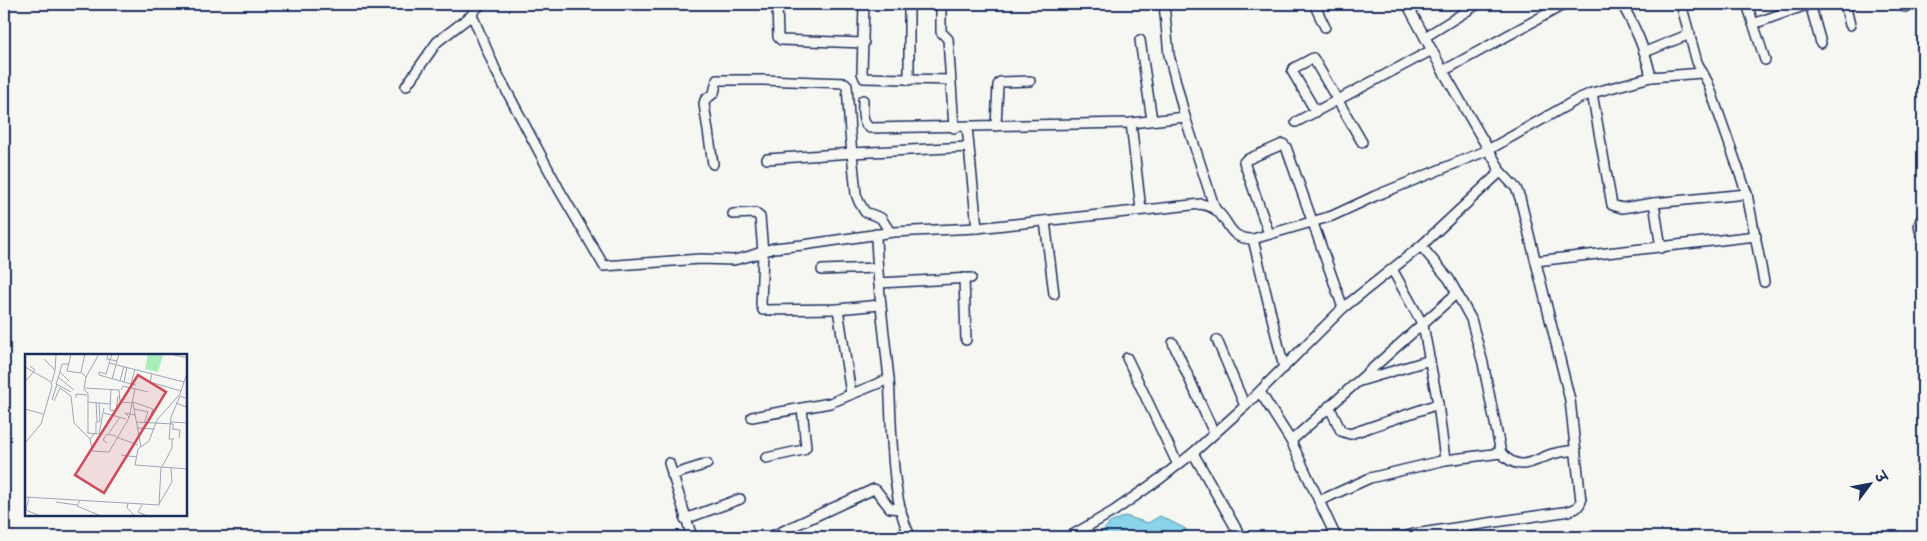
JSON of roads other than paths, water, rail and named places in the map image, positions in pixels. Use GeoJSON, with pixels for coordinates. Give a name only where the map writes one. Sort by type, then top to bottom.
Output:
{"type":"FeatureCollection","features":[{"type":"Feature","properties":{"kind":"street"},"geometry":{"type":"LineString","coordinates":[[406,86],[437,42],[472,15],[474,10],[482,4]]}},
{"type":"Feature","properties":{"kind":"street"},"geometry":{"type":"LineString","coordinates":[[777,4],[778,37],[781,40],[864,43]]}},
{"type":"Feature","properties":{"kind":"street"},"geometry":{"type":"LineString","coordinates":[[864,4],[862,74],[864,78],[950,80]]}},
{"type":"Feature","properties":{"kind":"street"},"geometry":{"type":"LineString","coordinates":[[909,4],[909,80]]}},
{"type":"Feature","properties":{"kind":"street"},"geometry":{"type":"LineString","coordinates":[[941,4],[941,32],[948,39],[954,128]]}},
{"type":"Feature","properties":{"kind":"street"},"geometry":{"type":"LineString","coordinates":[[1164,4],[1169,55],[1185,117],[1215,209],[1234,234],[1240,238],[1253,239],[1312,223],[1488,150],[1592,93],[1651,77],[1702,73]]}},
{"type":"Feature","properties":{"kind":"street"},"geometry":{"type":"LineString","coordinates":[[1314,4],[1325,26]]}},
{"type":"Feature","properties":{"kind":"street"},"geometry":{"type":"LineString","coordinates":[[1403,537],[1574,510],[1582,501],[1570,400],[1520,198],[1516,188],[1500,170],[1488,150],[1407,4]]}},
{"type":"Feature","properties":{"kind":"street"},"geometry":{"type":"LineString","coordinates":[[1425,37],[1478,4]]}},
{"type":"Feature","properties":{"kind":"street"},"geometry":{"type":"LineString","coordinates":[[1443,71],[1565,4]]}},
{"type":"Feature","properties":{"kind":"street"},"geometry":{"type":"LineString","coordinates":[[1622,4],[1646,52],[1651,77]]}},
{"type":"Feature","properties":{"kind":"street"},"geometry":{"type":"LineString","coordinates":[[1680,4],[1690,34],[1696,62],[1708,82],[1747,194],[1764,282]]}},
{"type":"Feature","properties":{"kind":"street"},"geometry":{"type":"LineString","coordinates":[[1747,4],[1765,60]]}},
{"type":"Feature","properties":{"kind":"street"},"geometry":{"type":"LineString","coordinates":[[1753,24],[1809,4],[1821,43]]}},
{"type":"Feature","properties":{"kind":"street"},"geometry":{"type":"LineString","coordinates":[[1845,4],[1850,25]]}},
{"type":"Feature","properties":{"kind":"street"},"geometry":{"type":"LineString","coordinates":[[472,15],[496,71],[560,191],[603,265],[700,258],[734,260],[774,248],[890,232],[977,228],[1201,204],[1215,209]]}},
{"type":"Feature","properties":{"kind":"street"},"geometry":{"type":"LineString","coordinates":[[1646,52],[1690,34]]}},
{"type":"Feature","properties":{"kind":"street"},"geometry":{"type":"LineString","coordinates":[[1140,40],[1152,120]]}},
{"type":"Feature","properties":{"kind":"street"},"geometry":{"type":"LineString","coordinates":[[1296,122],[1432,50]]}},
{"type":"Feature","properties":{"kind":"street"},"geometry":{"type":"LineString","coordinates":[[1316,112],[1292,71],[1311,58],[1315,60],[1362,142]]}},
{"type":"Feature","properties":{"kind":"street"},"geometry":{"type":"LineString","coordinates":[[713,164],[704,101],[713,95],[717,80],[845,83],[847,85],[856,194],[865,212],[881,218],[890,232]]}},
{"type":"Feature","properties":{"kind":"street"},"geometry":{"type":"LineString","coordinates":[[996,126],[998,84],[1000,82],[1030,81]]}},
{"type":"Feature","properties":{"kind":"street"},"geometry":{"type":"LineString","coordinates":[[1592,93],[1612,205],[1622,208],[1747,194]]}},
{"type":"Feature","properties":{"kind":"street"},"geometry":{"type":"LineString","coordinates":[[863,100],[864,120],[868,127],[954,128],[1131,123],[1185,117]]}},
{"type":"Feature","properties":{"kind":"street"},"geometry":{"type":"LineString","coordinates":[[1131,123],[1141,210]]}},
{"type":"Feature","properties":{"kind":"street"},"geometry":{"type":"LineString","coordinates":[[967,127],[977,228]]}},
{"type":"Feature","properties":{"kind":"street"},"geometry":{"type":"LineString","coordinates":[[1270,234],[1244,162],[1282,144],[1286,147],[1343,308]]}},
{"type":"Feature","properties":{"kind":"street"},"geometry":{"type":"LineString","coordinates":[[767,159],[968,147]]}},
{"type":"Feature","properties":{"kind":"street"},"geometry":{"type":"LineString","coordinates":[[1069,537],[1114,511],[1193,453],[1260,392],[1343,308],[1421,246],[1498,175],[1500,170]]}},
{"type":"Feature","properties":{"kind":"street"},"geometry":{"type":"LineString","coordinates":[[1654,203],[1661,248]]}},
{"type":"Feature","properties":{"kind":"street"},"geometry":{"type":"LineString","coordinates":[[733,214],[758,214],[761,221],[763,310],[838,309],[880,305]]}},
{"type":"Feature","properties":{"kind":"street"},"geometry":{"type":"LineString","coordinates":[[1923,217],[1919,226],[1923,240]]}},
{"type":"Feature","properties":{"kind":"street"},"geometry":{"type":"LineString","coordinates":[[1045,221],[1054,294]]}},
{"type":"Feature","properties":{"kind":"street"},"geometry":{"type":"LineString","coordinates":[[876,234],[880,305],[889,379],[896,478],[901,509],[909,535],[897,537]]}},
{"type":"Feature","properties":{"kind":"street"},"geometry":{"type":"LineString","coordinates":[[1536,262],[1756,236]]}},
{"type":"Feature","properties":{"kind":"street"},"geometry":{"type":"LineString","coordinates":[[1253,239],[1284,368]]}},
{"type":"Feature","properties":{"kind":"street"},"geometry":{"type":"LineString","coordinates":[[1421,246],[1449,279],[1471,319],[1483,363],[1501,453],[1508,461],[1526,464],[1533,463],[1552,454],[1576,450]]}},
{"type":"Feature","properties":{"kind":"street"},"geometry":{"type":"LineString","coordinates":[[822,270],[877,268]]}},
{"type":"Feature","properties":{"kind":"street"},"geometry":{"type":"LineString","coordinates":[[1392,269],[1423,324],[1438,404],[1445,460]]}},
{"type":"Feature","properties":{"kind":"street"},"geometry":{"type":"LineString","coordinates":[[879,283],[967,278],[966,340]]}},
{"type":"Feature","properties":{"kind":"street"},"geometry":{"type":"LineString","coordinates":[[1291,441],[1458,293]]}},
{"type":"Feature","properties":{"kind":"street"},"geometry":{"type":"LineString","coordinates":[[838,309],[851,394]]}},
{"type":"Feature","properties":{"kind":"street"},"geometry":{"type":"LineString","coordinates":[[1217,340],[1245,406]]}},
{"type":"Feature","properties":{"kind":"street"},"geometry":{"type":"LineString","coordinates":[[1172,342],[1214,433]]}},
{"type":"Feature","properties":{"kind":"street"},"geometry":{"type":"LineString","coordinates":[[1127,358],[1178,465]]}},
{"type":"Feature","properties":{"kind":"street"},"geometry":{"type":"LineString","coordinates":[[1357,382],[1430,360]]}},
{"type":"Feature","properties":{"kind":"street"},"geometry":{"type":"LineString","coordinates":[[752,417],[830,403],[889,379]]}},
{"type":"Feature","properties":{"kind":"street"},"geometry":{"type":"LineString","coordinates":[[1260,392],[1291,441],[1336,537]]}},
{"type":"Feature","properties":{"kind":"street"},"geometry":{"type":"LineString","coordinates":[[1329,406],[1341,431],[1350,434],[1438,404]]}},
{"type":"Feature","properties":{"kind":"street"},"geometry":{"type":"LineString","coordinates":[[766,458],[803,450],[806,447],[802,408]]}},
{"type":"Feature","properties":{"kind":"street"},"geometry":{"type":"LineString","coordinates":[[1193,453],[1241,537]]}},
{"type":"Feature","properties":{"kind":"street"},"geometry":{"type":"LineString","coordinates":[[1319,501],[1370,478],[1445,460],[1501,453]]}},
{"type":"Feature","properties":{"kind":"street"},"geometry":{"type":"LineString","coordinates":[[669,463],[692,537]]}},
{"type":"Feature","properties":{"kind":"street"},"geometry":{"type":"LineString","coordinates":[[672,475],[707,464]]}},
{"type":"Feature","properties":{"kind":"street"},"geometry":{"type":"LineString","coordinates":[[770,537],[874,489],[890,508],[901,509]]}},
{"type":"Feature","properties":{"kind":"street"},"geometry":{"type":"LineString","coordinates":[[685,519],[740,499]]}},
{"type":"Feature","properties":{"kind":"water"},"geometry":{"type":"Polygon","coordinates":[[[1125,516],[1148,523],[1160,516],[1186,529],[1186,537],[1096,537],[1110,523],[1125,516]]]}}]}
